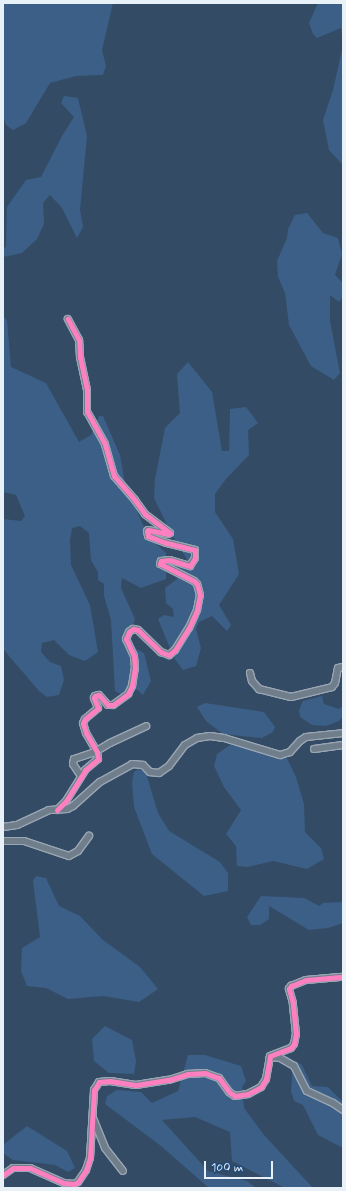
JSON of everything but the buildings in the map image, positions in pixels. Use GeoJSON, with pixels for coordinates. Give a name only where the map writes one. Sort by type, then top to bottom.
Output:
{"type":"FeatureCollection","features":[{"type":"Feature","properties":{"kind":"street"},"geometry":{"type":"LineString","coordinates":[[57,810],[66,801],[85,770],[98,759],[97,752],[86,733],[83,723],[85,719],[98,708],[94,698],[95,696],[99,695],[108,705],[112,705],[128,694],[132,686],[135,668],[134,656],[127,642],[127,635],[133,629],[138,630],[161,652],[169,655],[175,650],[189,628],[197,610],[200,595],[197,584],[194,581],[160,564],[161,560],[170,560],[190,566],[195,558],[196,550],[166,543],[148,536],[146,531],[148,530],[168,534],[170,533],[145,514],[135,500],[114,478],[104,442],[87,412],[87,390],[80,357],[79,340],[68,319]]}},
{"type":"Feature","properties":{"kind":"street"},"geometry":{"type":"LineString","coordinates":[[250,673],[252,681],[259,689],[291,697],[332,688],[335,684],[338,668],[343,667]]}},
{"type":"Feature","properties":{"kind":"street"},"geometry":{"type":"LineString","coordinates":[[81,776],[72,760],[80,755],[97,752],[110,743],[146,726]]}},
{"type":"Feature","properties":{"kind":"street"},"geometry":{"type":"LineString","coordinates":[[3,827],[17,825],[49,810],[57,810],[73,806],[100,782],[132,764],[143,765],[150,772],[155,774],[165,771],[185,745],[197,738],[210,736],[224,738],[280,755],[290,752],[306,737],[343,733]]}},
{"type":"Feature","properties":{"kind":"street"},"geometry":{"type":"LineString","coordinates":[[314,749],[343,745]]}},
{"type":"Feature","properties":{"kind":"street"},"geometry":{"type":"LineString","coordinates":[[3,841],[24,841],[69,856],[78,851],[88,836]]}},
{"type":"Feature","properties":{"kind":"street"},"geometry":{"type":"LineString","coordinates":[[3,1175],[13,1168],[30,1168],[64,1183],[74,1184],[78,1182],[86,1170],[90,1158],[94,1090],[99,1082],[110,1081],[136,1085],[169,1080],[188,1074],[205,1073],[213,1074],[219,1078],[229,1092],[242,1096],[261,1087],[266,1080],[272,1054],[291,1048],[294,1044],[296,1034],[293,1003],[289,989],[291,986],[306,980],[343,977]]}},
{"type":"Feature","properties":{"kind":"street"},"geometry":{"type":"LineString","coordinates":[[270,1060],[274,1057],[280,1058],[294,1066],[307,1091],[333,1103],[343,1110]]}},
{"type":"Feature","properties":{"kind":"street"},"geometry":{"type":"LineString","coordinates":[[92,1114],[105,1148],[123,1171]]}},
{"type":"Feature","properties":{"kind":"shaded area"},"geometry":{"type":"Polygon","coordinates":[[[3,3],[113,3],[102,50],[106,66],[103,75],[76,76],[50,83],[26,123],[13,130],[6,125],[3,117],[3,3]]]}},
{"type":"Feature","properties":{"kind":"shaded area"},"geometry":{"type":"Polygon","coordinates":[[[318,3],[343,3],[343,45],[341,28],[317,38],[313,34],[309,23],[318,3]]]}},
{"type":"Feature","properties":{"kind":"shaded area"},"geometry":{"type":"Polygon","coordinates":[[[343,45],[343,165],[329,150],[323,120],[333,90],[343,45]]]}},
{"type":"Feature","properties":{"kind":"shaded area"},"geometry":{"type":"Polygon","coordinates":[[[64,96],[78,98],[87,136],[80,210],[83,227],[77,238],[62,208],[50,195],[43,203],[44,224],[37,239],[22,253],[3,257],[3,248],[6,247],[7,207],[26,180],[41,177],[62,136],[74,117],[61,103],[64,96]]]}},
{"type":"Feature","properties":{"kind":"shaded area"},"geometry":{"type":"Polygon","coordinates":[[[307,213],[323,233],[338,238],[342,254],[335,275],[343,283],[343,297],[339,302],[330,295],[330,321],[340,373],[334,380],[311,366],[289,325],[285,293],[278,277],[277,261],[287,238],[288,229],[295,215],[307,213]]]}},
{"type":"Feature","properties":{"kind":"shaded area"},"geometry":{"type":"Polygon","coordinates":[[[3,316],[7,320],[11,367],[46,383],[79,442],[91,435],[99,416],[103,416],[120,455],[125,484],[148,536],[166,553],[166,579],[141,588],[122,578],[121,588],[135,619],[126,644],[144,653],[151,681],[143,695],[135,688],[123,695],[115,691],[111,620],[104,596],[104,584],[98,580],[98,572],[91,560],[89,533],[80,526],[72,528],[70,540],[71,565],[90,605],[98,652],[85,661],[69,655],[54,640],[42,643],[41,652],[50,662],[61,666],[64,680],[59,695],[47,697],[39,691],[3,649],[3,519],[21,521],[25,516],[16,495],[3,492],[3,316]]]}},
{"type":"Feature","properties":{"kind":"shaded area"},"geometry":{"type":"Polygon","coordinates":[[[188,362],[212,392],[222,451],[229,451],[230,409],[246,407],[258,423],[248,430],[249,455],[226,479],[215,494],[215,512],[233,539],[239,574],[219,605],[231,625],[227,631],[212,616],[199,622],[196,629],[201,648],[196,666],[183,670],[174,658],[158,619],[164,615],[174,617],[173,609],[166,603],[165,588],[177,579],[178,568],[187,559],[173,537],[154,498],[155,479],[165,428],[180,413],[177,374],[188,362]]]}},
{"type":"Feature","properties":{"kind":"shaded area"},"geometry":{"type":"Polygon","coordinates":[[[322,696],[324,704],[339,709],[343,706],[343,716],[339,721],[326,726],[312,725],[300,717],[299,710],[303,701],[322,696]]]}},
{"type":"Feature","properties":{"kind":"shaded area"},"geometry":{"type":"Polygon","coordinates":[[[205,703],[264,712],[275,727],[273,732],[262,738],[223,734],[206,721],[197,707],[205,703]]]}},
{"type":"Feature","properties":{"kind":"shaded area"},"geometry":{"type":"Polygon","coordinates":[[[230,745],[284,752],[296,777],[304,804],[305,832],[321,848],[324,859],[307,869],[273,861],[247,867],[237,866],[236,846],[226,834],[241,810],[224,787],[214,766],[217,754],[230,745]]]}},
{"type":"Feature","properties":{"kind":"shaded area"},"geometry":{"type":"Polygon","coordinates":[[[139,769],[146,773],[158,813],[169,831],[220,862],[228,873],[228,891],[204,896],[152,854],[134,807],[132,783],[134,772],[139,769]]]}},
{"type":"Feature","properties":{"kind":"shaded area"},"geometry":{"type":"Polygon","coordinates":[[[36,876],[46,878],[59,906],[80,916],[103,940],[140,967],[158,989],[139,1002],[103,996],[68,999],[46,988],[27,986],[21,971],[22,948],[40,937],[33,881],[36,876]]]}},
{"type":"Feature","properties":{"kind":"shaded area"},"geometry":{"type":"Polygon","coordinates":[[[261,896],[304,898],[319,906],[323,903],[343,902],[343,923],[328,928],[309,930],[269,906],[269,919],[260,925],[251,925],[247,917],[261,896]]]}},
{"type":"Feature","properties":{"kind":"shaded area"},"geometry":{"type":"Polygon","coordinates":[[[105,1026],[132,1040],[136,1061],[134,1074],[109,1073],[94,1061],[92,1039],[105,1026]]]}},
{"type":"Feature","properties":{"kind":"shaded area"},"geometry":{"type":"Polygon","coordinates":[[[188,1055],[205,1055],[241,1066],[246,1081],[242,1087],[244,1108],[264,1135],[313,1188],[285,1188],[232,1161],[230,1132],[195,1117],[162,1120],[208,1171],[247,1181],[256,1188],[209,1188],[161,1146],[105,1104],[107,1096],[117,1090],[141,1092],[152,1103],[178,1091],[188,1055]]]}},
{"type":"Feature","properties":{"kind":"shaded area"},"geometry":{"type":"Polygon","coordinates":[[[287,1056],[302,1065],[312,1086],[328,1087],[343,1102],[343,1148],[318,1135],[303,1105],[294,1101],[291,1091],[293,1067],[280,1058],[287,1056]]]}},
{"type":"Feature","properties":{"kind":"shaded area"},"geometry":{"type":"Polygon","coordinates":[[[27,1126],[67,1151],[75,1168],[68,1172],[55,1165],[13,1160],[3,1153],[4,1144],[27,1126]]]}},
{"type":"Feature","properties":{"kind":"cycle path"},"geometry":{"type":"LineString","coordinates":[[57,810],[66,801],[85,770],[98,759],[97,752],[86,733],[83,723],[85,719],[98,708],[94,698],[95,696],[99,695],[108,705],[113,705],[128,694],[132,686],[135,668],[134,656],[126,639],[129,632],[133,629],[138,630],[161,652],[169,655],[175,650],[189,628],[197,610],[200,595],[197,584],[194,581],[160,564],[161,561],[170,560],[190,566],[195,558],[195,550],[166,543],[148,536],[148,530],[168,534],[170,533],[145,514],[114,476],[105,444],[87,412],[87,390],[80,357],[79,340],[68,319]]}},
{"type":"Feature","properties":{"kind":"cycle path"},"geometry":{"type":"LineString","coordinates":[[3,1175],[13,1168],[30,1168],[64,1183],[74,1184],[78,1182],[86,1170],[90,1158],[94,1090],[99,1082],[110,1081],[136,1085],[169,1080],[188,1074],[205,1073],[219,1078],[229,1092],[235,1096],[248,1094],[261,1087],[266,1079],[270,1056],[291,1048],[294,1044],[296,1034],[293,1003],[289,989],[291,986],[306,980],[343,977]]}}]}
